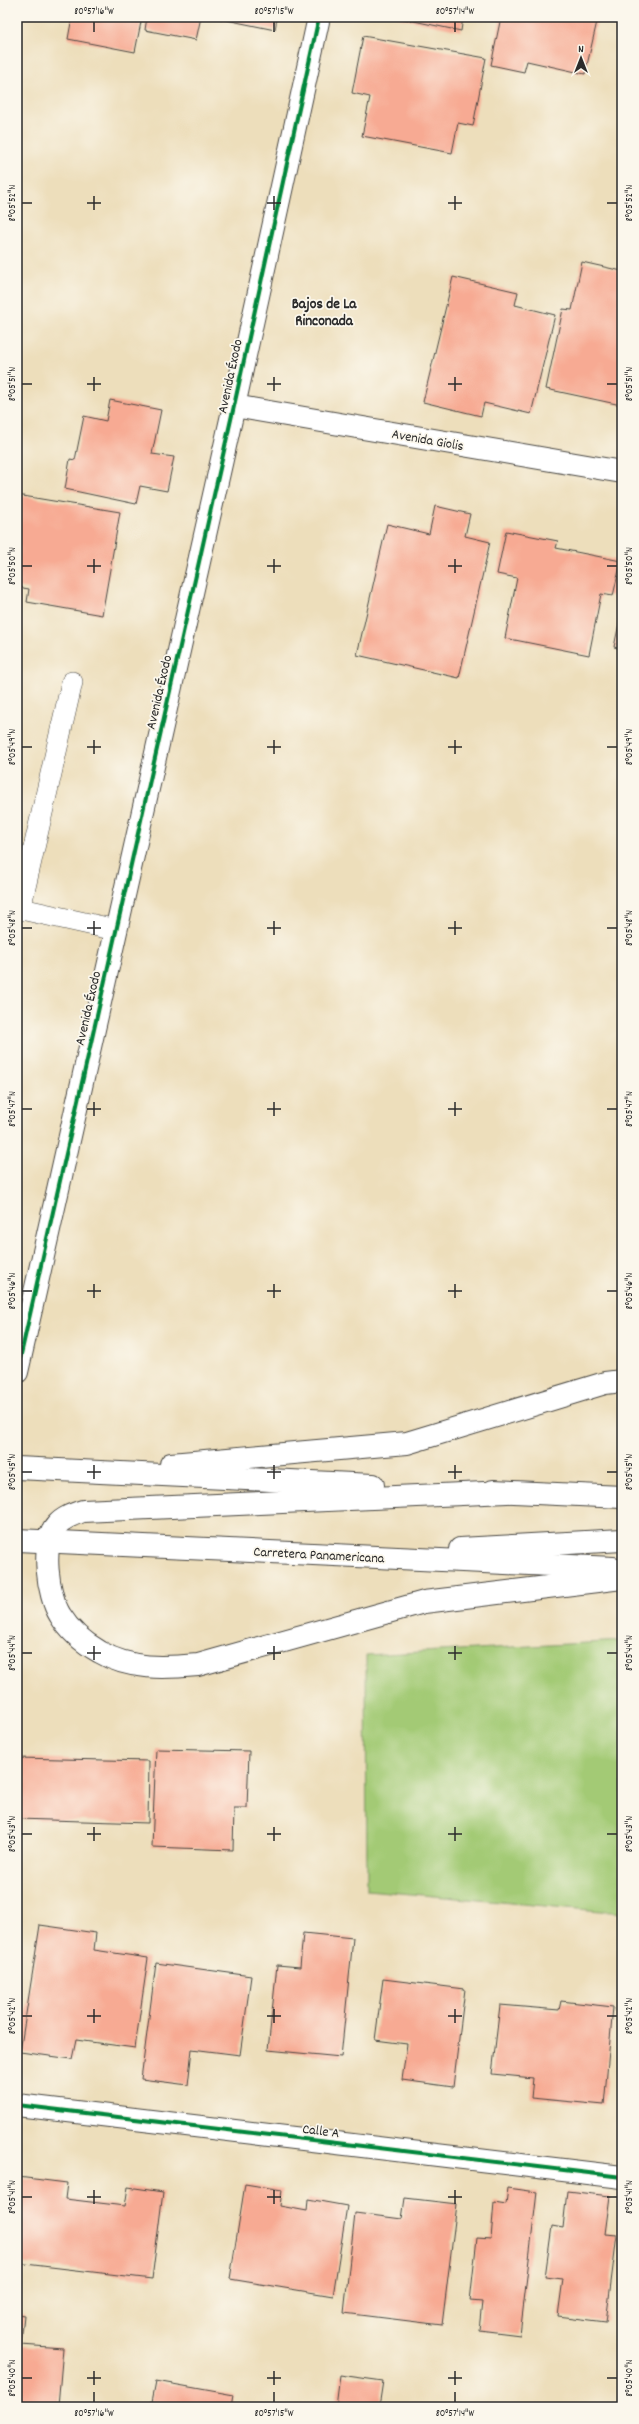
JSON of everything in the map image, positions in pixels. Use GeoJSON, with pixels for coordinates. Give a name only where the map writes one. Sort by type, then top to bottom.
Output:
{"type":"FeatureCollection","features":[{"type":"Feature","properties":{"kind":"main road","name":"Avenida Éxodo"},"geometry":{"type":"LineString","coordinates":[[17,1372],[234,406],[319,17]]}},
{"type":"Feature","properties":{"kind":"main road","name":"Avenida Giolis"},"geometry":{"type":"LineString","coordinates":[[234,406],[622,472]]}},
{"type":"Feature","properties":{"kind":"main road"},"geometry":{"type":"LineString","coordinates":[[88,1471],[407,1443],[605,1383],[622,1381]]}},
{"type":"Feature","properties":{"kind":"main road"},"geometry":{"type":"LineString","coordinates":[[17,1468],[622,1497]]}},
{"type":"Feature","properties":{"kind":"main road"},"geometry":{"type":"LineString","coordinates":[[507,1492],[84,1511],[68,1516],[57,1525],[48,1542],[51,1599],[71,1631],[100,1652],[130,1663],[160,1668],[198,1665],[424,1602],[622,1578]]}},
{"type":"Feature","properties":{"kind":"main road","name":"Carretera Panamericana"},"geometry":{"type":"LineString","coordinates":[[17,1540],[622,1569]]}},
{"type":"Feature","properties":{"kind":"main road"},"geometry":{"type":"LineString","coordinates":[[335,1555],[622,1540]]}},
{"type":"Feature","properties":{"kind":"main road","name":"Calle A"},"geometry":{"type":"LineString","coordinates":[[17,2105],[622,2177]]}},
{"type":"Feature","properties":{"kind":"lane"},"geometry":{"type":"LineString","coordinates":[[72,682],[19,909],[116,930]]}},
{"type":"Feature","properties":{"kind":"green space"},"geometry":{"type":"Polygon","coordinates":[[[622,1641],[622,1913],[367,1890],[366,1655],[622,1641]]]}},
{"type":"Feature","properties":{"kind":"building"},"geometry":{"type":"Polygon","coordinates":[[[72,17],[142,17],[135,52],[68,39],[72,17]]]}},
{"type":"Feature","properties":{"kind":"building"},"geometry":{"type":"Polygon","coordinates":[[[147,17],[201,17],[196,40],[145,30],[147,17]]]}},
{"type":"Feature","properties":{"kind":"building"},"geometry":{"type":"Polygon","coordinates":[[[212,17],[277,17],[275,30],[212,17]]]}},
{"type":"Feature","properties":{"kind":"building"},"geometry":{"type":"Polygon","coordinates":[[[395,17],[463,17],[461,31],[395,17]]]}},
{"type":"Feature","properties":{"kind":"building"},"geometry":{"type":"Polygon","coordinates":[[[501,17],[598,17],[585,74],[527,61],[524,72],[491,65],[501,17]]]}},
{"type":"Feature","properties":{"kind":"building"},"geometry":{"type":"Polygon","coordinates":[[[363,36],[486,58],[473,126],[458,123],[452,153],[362,136],[370,97],[352,93],[363,36]]]}},
{"type":"Feature","properties":{"kind":"building"},"geometry":{"type":"Polygon","coordinates":[[[582,262],[622,271],[621,405],[546,389],[563,309],[572,310],[582,262]]]}},
{"type":"Feature","properties":{"kind":"building"},"geometry":{"type":"Polygon","coordinates":[[[453,277],[518,292],[515,305],[555,315],[531,414],[484,403],[481,416],[423,402],[453,277]]]}},
{"type":"Feature","properties":{"kind":"building"},"geometry":{"type":"Polygon","coordinates":[[[110,400],[161,410],[152,454],[174,457],[167,491],[140,486],[136,504],[65,489],[70,459],[75,460],[84,416],[106,421],[110,400]]]}},
{"type":"Feature","properties":{"kind":"building"},"geometry":{"type":"Polygon","coordinates":[[[17,495],[120,512],[102,615],[27,602],[29,589],[17,587],[17,495]]]}},
{"type":"Feature","properties":{"kind":"building"},"geometry":{"type":"Polygon","coordinates":[[[435,506],[470,514],[465,536],[490,542],[459,678],[357,655],[387,524],[429,534],[435,506]]]}},
{"type":"Feature","properties":{"kind":"building"},"geometry":{"type":"Polygon","coordinates":[[[506,531],[558,541],[556,548],[621,561],[613,596],[601,594],[589,655],[505,638],[517,578],[497,574],[506,531]]]}},
{"type":"Feature","properties":{"kind":"building"},"geometry":{"type":"Polygon","coordinates":[[[622,614],[622,649],[614,647],[622,614]]]}},
{"type":"Feature","properties":{"kind":"building"},"geometry":{"type":"Polygon","coordinates":[[[156,1749],[249,1751],[247,1808],[234,1808],[233,1850],[152,1847],[156,1749]]]}},
{"type":"Feature","properties":{"kind":"building"},"geometry":{"type":"Polygon","coordinates":[[[17,1758],[149,1761],[148,1823],[17,1819],[17,1758]]]}},
{"type":"Feature","properties":{"kind":"building"},"geometry":{"type":"Polygon","coordinates":[[[40,1925],[96,1933],[94,1950],[148,1958],[135,2048],[76,2040],[72,2059],[20,2052],[40,1925]]]}},
{"type":"Feature","properties":{"kind":"building"},"geometry":{"type":"Polygon","coordinates":[[[303,1933],[353,1938],[341,2057],[268,2050],[277,1965],[300,1967],[303,1933]]]}},
{"type":"Feature","properties":{"kind":"building"},"geometry":{"type":"Polygon","coordinates":[[[156,1963],[251,1976],[240,2055],[192,2049],[188,2085],[141,2079],[156,1963]]]}},
{"type":"Feature","properties":{"kind":"building"},"geometry":{"type":"Polygon","coordinates":[[[383,1979],[465,1989],[453,2087],[402,2080],[407,2044],[375,2040],[383,1979]]]}},
{"type":"Feature","properties":{"kind":"building"},"geometry":{"type":"Polygon","coordinates":[[[561,2001],[613,2007],[604,2105],[531,2098],[533,2078],[492,2074],[500,2005],[559,2010],[561,2001]]]}},
{"type":"Feature","properties":{"kind":"building"},"geometry":{"type":"Polygon","coordinates":[[[18,2177],[67,2183],[65,2199],[125,2206],[128,2187],[163,2192],[152,2279],[17,2263],[18,2177]]]}},
{"type":"Feature","properties":{"kind":"building"},"geometry":{"type":"Polygon","coordinates":[[[245,2184],[282,2190],[280,2206],[307,2211],[308,2199],[347,2206],[333,2296],[230,2279],[245,2184]]]}},
{"type":"Feature","properties":{"kind":"building"},"geometry":{"type":"Polygon","coordinates":[[[508,2188],[537,2192],[520,2335],[479,2330],[482,2302],[470,2301],[477,2238],[491,2239],[494,2202],[506,2204],[508,2188]]]}},
{"type":"Feature","properties":{"kind":"building"},"geometry":{"type":"Polygon","coordinates":[[[567,2191],[610,2196],[605,2234],[617,2235],[606,2322],[558,2316],[563,2279],[545,2277],[552,2226],[563,2228],[567,2191]]]}},
{"type":"Feature","properties":{"kind":"building"},"geometry":{"type":"Polygon","coordinates":[[[405,2198],[457,2204],[442,2325],[344,2313],[355,2213],[402,2219],[405,2198]]]}},
{"type":"Feature","properties":{"kind":"building"},"geometry":{"type":"Polygon","coordinates":[[[17,2314],[24,2315],[21,2345],[63,2348],[58,2407],[17,2407],[17,2314]]]}},
{"type":"Feature","properties":{"kind":"building"},"geometry":{"type":"Polygon","coordinates":[[[340,2375],[383,2381],[379,2407],[336,2407],[340,2375]]]}},
{"type":"Feature","properties":{"kind":"building"},"geometry":{"type":"Polygon","coordinates":[[[156,2381],[234,2395],[232,2407],[151,2407],[156,2381]]]}},
{"type":"Feature","properties":{"kind":"cycle path"},"geometry":{"type":"LineString","coordinates":[[17,1372],[234,406],[319,17]]}},
{"type":"Feature","properties":{"kind":"cycle path"},"geometry":{"type":"LineString","coordinates":[[17,2105],[622,2177]]}},
{"type":"Feature","properties":{"kind":"district","name":"Bajos de La Rinconada"},"geometry":{"type":"Point","coordinates":[324,312]}}]}
